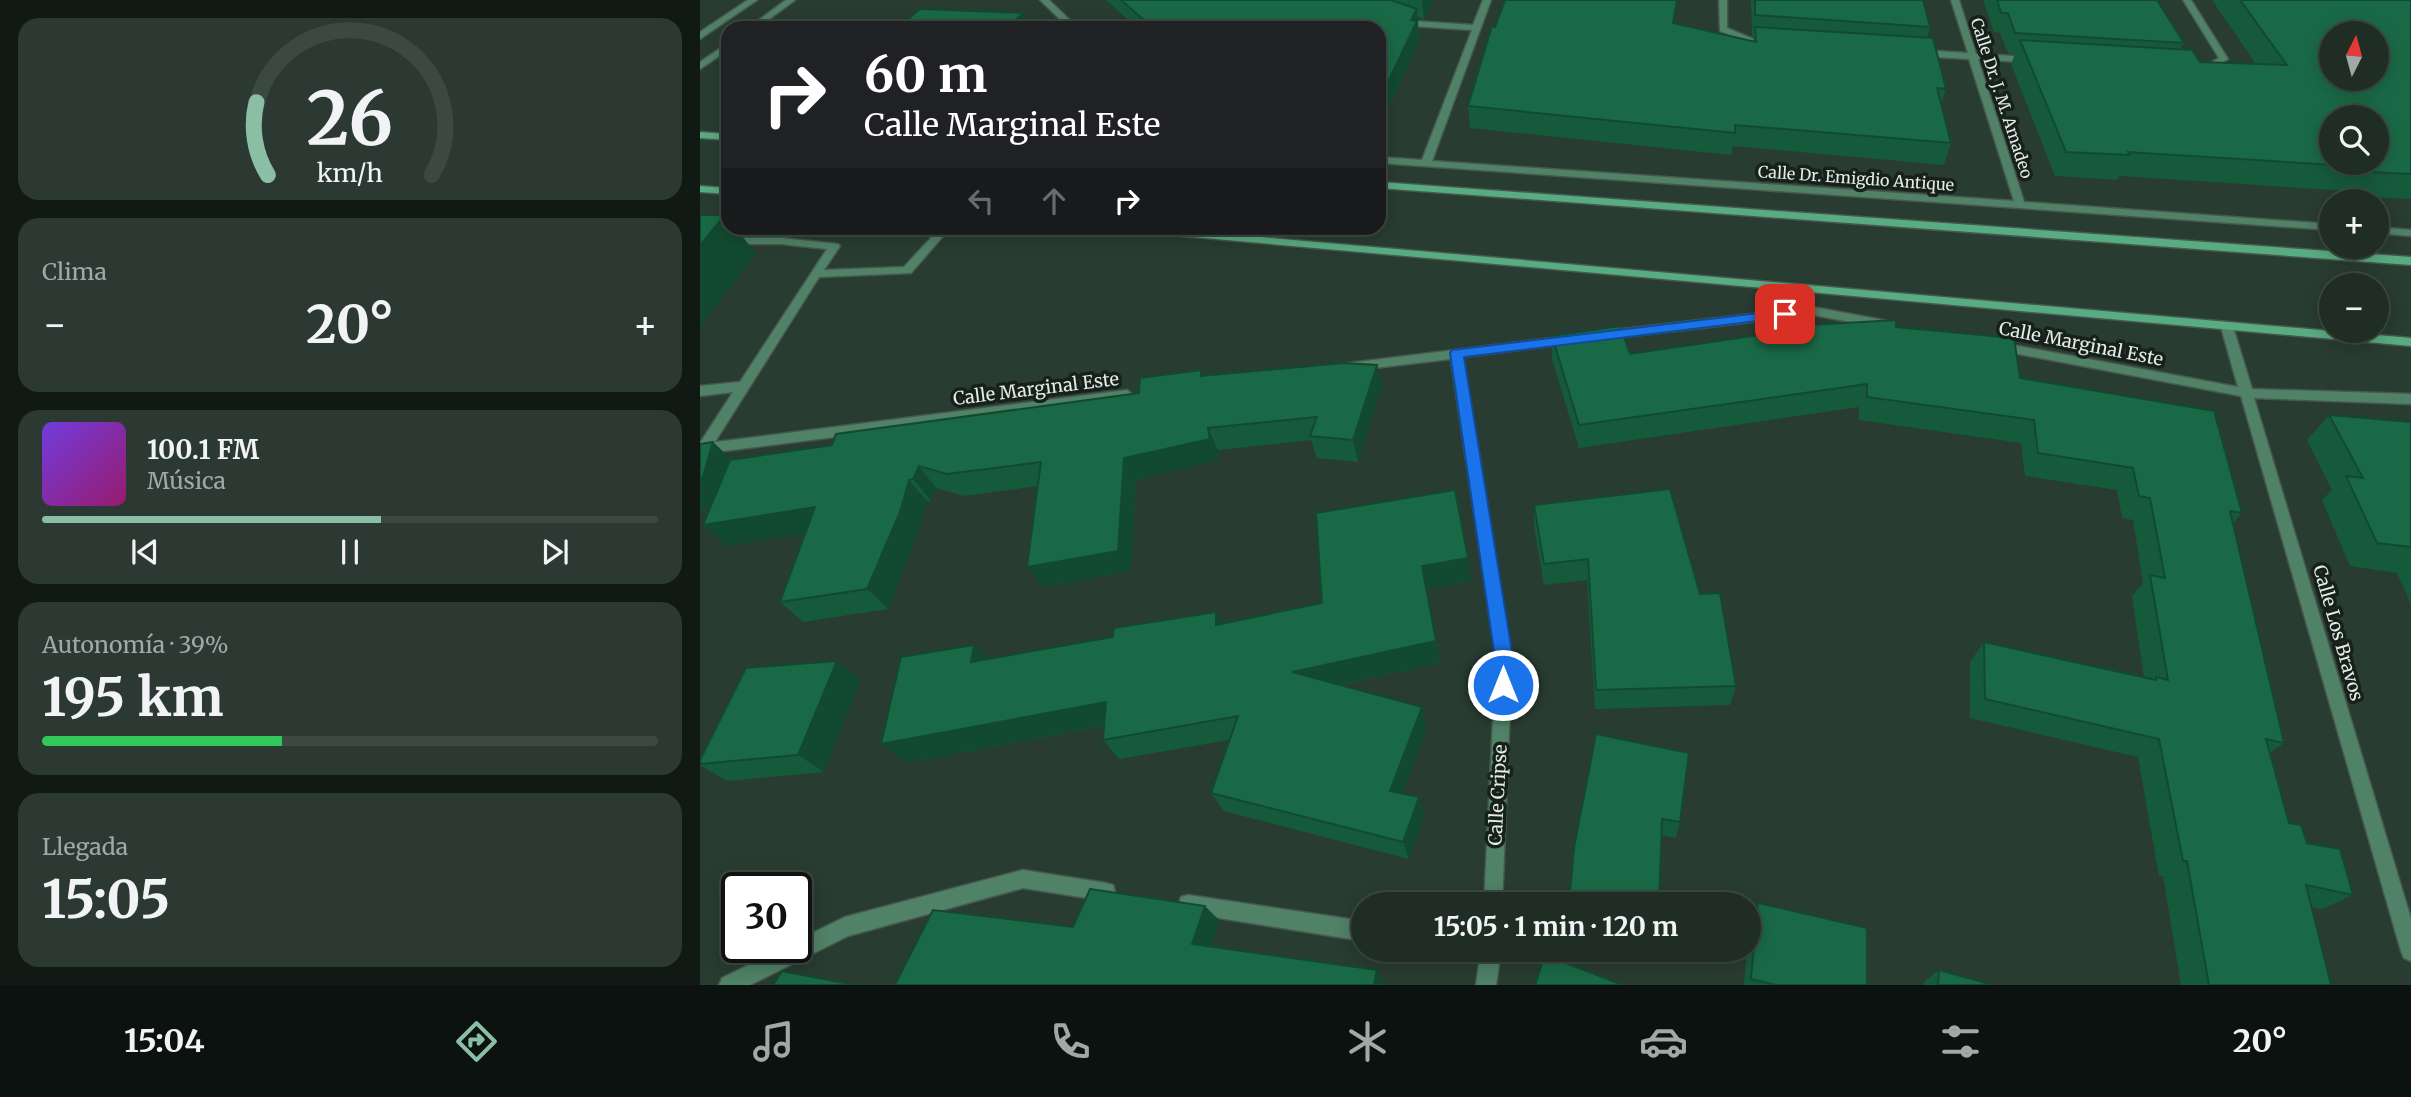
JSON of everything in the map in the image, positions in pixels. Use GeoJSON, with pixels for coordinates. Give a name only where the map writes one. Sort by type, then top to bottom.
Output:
{"type":"FeatureCollection","features":[{"type":"Feature","properties":{"kind":"street"},"geometry":{"type":"LineString","coordinates":[[722,21],[753,0]]}},
{"type":"Feature","properties":{"kind":"street"},"geometry":{"type":"LineString","coordinates":[[762,21],[791,0]]}},
{"type":"Feature","properties":{"kind":"street"},"geometry":{"type":"LineString","coordinates":[[1044,0],[1066,21]]}},
{"type":"Feature","properties":{"kind":"street"},"geometry":{"type":"LineString","coordinates":[[1426,164],[1487,0]]}},
{"type":"Feature","properties":{"kind":"street"},"geometry":{"type":"LineString","coordinates":[[1723,0],[1723,29],[1756,43],[1783,44]]}},
{"type":"Feature","properties":{"kind":"street","name":"Calle Dr. J. M. Amadeo"},"geometry":{"type":"LineString","coordinates":[[1955,0],[2020,205]]}},
{"type":"Feature","properties":{"kind":"street"},"geometry":{"type":"LineString","coordinates":[[2186,0],[2224,59],[2202,70],[2188,69]]}},
{"type":"Feature","properties":{"kind":"street"},"geometry":{"type":"LineString","coordinates":[[1389,16],[1413,23],[1476,28]]}},
{"type":"Feature","properties":{"kind":"street"},"geometry":{"type":"LineString","coordinates":[[700,36],[721,22]]}},
{"type":"Feature","properties":{"kind":"street"},"geometry":{"type":"LineString","coordinates":[[700,66],[721,51]]}},
{"type":"Feature","properties":{"kind":"street"},"geometry":{"type":"LineString","coordinates":[[1905,52],[2040,60]]}},
{"type":"Feature","properties":{"kind":"street"},"geometry":{"type":"LineString","coordinates":[[700,135],[721,136]]}},
{"type":"Feature","properties":{"kind":"street","name":"Calle Dr. Emigdio Antique"},"geometry":{"type":"LineString","coordinates":[[1386,161],[2319,226]]}},
{"type":"Feature","properties":{"kind":"street"},"geometry":{"type":"LineString","coordinates":[[1386,186],[2411,261]]}},
{"type":"Feature","properties":{"kind":"street"},"geometry":{"type":"LineString","coordinates":[[700,189],[721,190]]}},
{"type":"Feature","properties":{"kind":"street"},"geometry":{"type":"LineString","coordinates":[[2389,231],[2411,233]]}},
{"type":"Feature","properties":{"kind":"street"},"geometry":{"type":"LineString","coordinates":[[816,274],[907,270],[939,235]]}},
{"type":"Feature","properties":{"kind":"street"},"geometry":{"type":"LineString","coordinates":[[1204,235],[2411,342]]}},
{"type":"Feature","properties":{"kind":"street"},"geometry":{"type":"LineString","coordinates":[[700,241],[834,246],[702,449]]}},
{"type":"Feature","properties":{"kind":"street"},"geometry":{"type":"LineString","coordinates":[[1333,369],[1813,311],[1908,329]]}},
{"type":"Feature","properties":{"kind":"street","name":"Calle Los Bravos"},"geometry":{"type":"LineString","coordinates":[[2227,327],[2411,951]]}},
{"type":"Feature","properties":{"kind":"street","name":"Calle Marginal Este"},"geometry":{"type":"LineString","coordinates":[[1989,344],[2247,393],[2411,399]]}},
{"type":"Feature","properties":{"kind":"street","name":"Calle Cripse"},"geometry":{"type":"LineString","coordinates":[[1457,353],[1504,658],[1494,892]]}},
{"type":"Feature","properties":{"kind":"street"},"geometry":{"type":"LineString","coordinates":[[700,391],[744,386]]}},
{"type":"Feature","properties":{"kind":"street","name":"Calle Marginal Este"},"geometry":{"type":"LineString","coordinates":[[702,449],[1142,393]]}},
{"type":"Feature","properties":{"kind":"street"},"geometry":{"type":"LineString","coordinates":[[729,985],[845,927],[1023,879],[1132,896]]}},
{"type":"Feature","properties":{"kind":"street"},"geometry":{"type":"LineString","coordinates":[[1173,902],[1351,929]]}},
{"type":"Feature","properties":{"kind":"street"},"geometry":{"type":"LineString","coordinates":[[1486,985],[1489,962]]}},
{"type":"Feature","properties":{"kind":"building"},"geometry":{"type":"Polygon","coordinates":[[[1121,0],[1391,0],[1417,9],[1411,20],[1417,21],[1386,86],[1386,21],[1145,21],[1121,0]]]}},
{"type":"Feature","properties":{"kind":"building"},"geometry":{"type":"Polygon","coordinates":[[[1505,0],[1677,0],[1673,23],[1756,42],[1755,27],[1933,38],[1946,89],[1937,88],[1951,143],[1735,125],[1735,133],[1468,106],[1492,26],[1495,27],[1505,0]]]}},
{"type":"Feature","properties":{"kind":"building"},"geometry":{"type":"Polygon","coordinates":[[[1755,0],[1923,0],[1930,27],[1755,15],[1755,0]]]}},
{"type":"Feature","properties":{"kind":"building"},"geometry":{"type":"Polygon","coordinates":[[[1997,0],[2157,0],[2184,43],[2015,33],[2008,13],[2001,13],[1997,0]]]}},
{"type":"Feature","properties":{"kind":"building"},"geometry":{"type":"Polygon","coordinates":[[[2240,0],[2411,0],[2411,174],[2389,173],[2389,105],[2319,105],[2319,164],[2128,152],[2130,155],[2066,152],[2020,40],[2192,50],[2200,62],[2287,65],[2240,0]]]}},
{"type":"Feature","properties":{"kind":"building"},"geometry":{"type":"Polygon","coordinates":[[[920,9],[1023,13],[1015,21],[906,21],[920,9]]]}},
{"type":"Feature","properties":{"kind":"building"},"geometry":{"type":"Polygon","coordinates":[[[700,215],[721,215],[721,220],[700,245],[700,215]]]}},
{"type":"Feature","properties":{"kind":"building"},"geometry":{"type":"Polygon","coordinates":[[[1896,320],[1896,327],[2014,338],[2020,378],[2214,411],[2242,513],[2230,511],[2284,743],[2266,739],[2289,823],[2301,825],[2307,843],[2340,849],[2353,895],[2306,885],[2331,985],[2209,985],[2187,861],[2183,861],[2159,739],[1985,699],[1984,642],[2156,680],[2156,677],[2168,680],[2150,575],[2165,578],[2150,498],[2139,496],[2133,468],[2038,453],[2034,420],[1867,397],[1867,384],[1579,425],[1552,336],[1620,326],[1630,354],[1794,330],[1793,326],[1896,320]]]}},
{"type":"Feature","properties":{"kind":"building"},"geometry":{"type":"Polygon","coordinates":[[[1344,363],[1377,365],[1353,440],[1310,436],[1317,417],[1208,428],[1210,439],[1124,458],[1118,551],[1027,567],[1041,462],[947,474],[919,466],[913,479],[909,480],[900,512],[867,589],[780,602],[815,507],[703,525],[730,460],[832,445],[836,434],[1139,393],[1140,378],[1201,370],[1201,376],[1344,363]]]}},
{"type":"Feature","properties":{"kind":"building"},"geometry":{"type":"Polygon","coordinates":[[[2329,415],[2411,422],[2411,547],[2377,543],[2346,476],[2363,478],[2329,415]]]}},
{"type":"Feature","properties":{"kind":"building"},"geometry":{"type":"Polygon","coordinates":[[[713,442],[701,483],[700,484],[700,444],[713,442]]]}},
{"type":"Feature","properties":{"kind":"building"},"geometry":{"type":"Polygon","coordinates":[[[1670,489],[1700,594],[1720,593],[1736,686],[1596,690],[1588,559],[1544,564],[1534,505],[1670,489]]]}},
{"type":"Feature","properties":{"kind":"building"},"geometry":{"type":"Polygon","coordinates":[[[1455,490],[1468,558],[1422,566],[1436,641],[1292,672],[1422,707],[1390,791],[1419,797],[1403,842],[1211,793],[1238,716],[1103,740],[1106,702],[881,744],[901,657],[974,645],[971,662],[1113,637],[1114,628],[1216,612],[1216,625],[1322,603],[1316,513],[1455,490]]]}},
{"type":"Feature","properties":{"kind":"building"},"geometry":{"type":"Polygon","coordinates":[[[837,661],[798,755],[700,764],[746,668],[837,661]]]}},
{"type":"Feature","properties":{"kind":"building"},"geometry":{"type":"Polygon","coordinates":[[[1596,734],[1689,753],[1680,822],[1662,819],[1659,892],[1570,892],[1574,848],[1596,734]]]}},
{"type":"Feature","properties":{"kind":"building"},"geometry":{"type":"Polygon","coordinates":[[[1090,889],[1205,906],[1192,944],[1377,970],[1374,985],[895,985],[933,910],[1073,927],[1090,889]]]}},
{"type":"Feature","properties":{"kind":"building"},"geometry":{"type":"Polygon","coordinates":[[[1761,904],[1867,928],[1867,985],[1776,985],[1751,979],[1753,962],[1761,962],[1761,904]]]}},
{"type":"Feature","properties":{"kind":"building"},"geometry":{"type":"Polygon","coordinates":[[[1543,962],[1563,962],[1623,985],[1535,985],[1543,962]]]}},
{"type":"Feature","properties":{"kind":"building"},"geometry":{"type":"Polygon","coordinates":[[[1939,970],[1993,985],[1938,985],[1939,970]]]}},
{"type":"Feature","properties":{"kind":"building"},"geometry":{"type":"Polygon","coordinates":[[[782,971],[854,985],[773,985],[782,971]]]}},
{"type":"Feature","properties":{"kind":"route"},"geometry":{"type":"LineString","coordinates":[[1503,685],[1504,658],[1457,353],[1785,314]]}}]}
